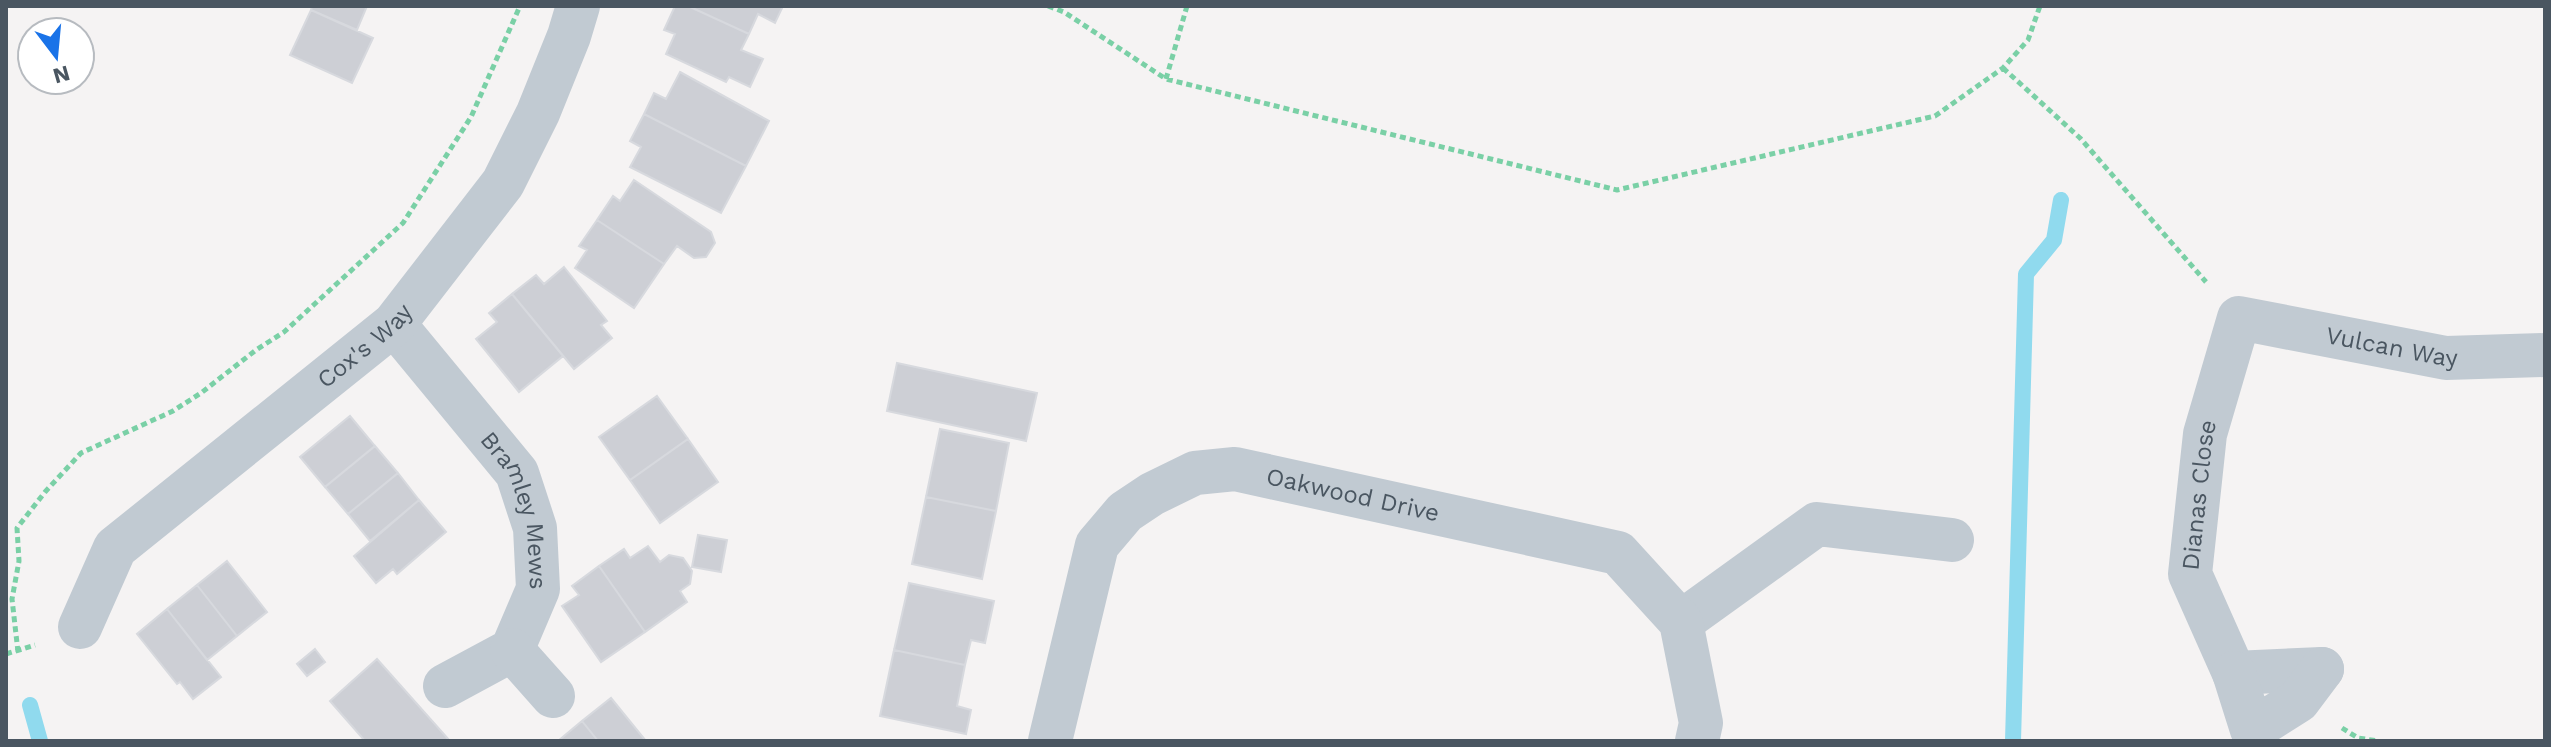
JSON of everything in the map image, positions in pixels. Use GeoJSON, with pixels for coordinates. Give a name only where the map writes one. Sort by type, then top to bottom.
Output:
{"type":"FeatureCollection","features":[{"type":"Feature","properties":{"kind":"street","name":"Cox's Way"},"geometry":{"type":"LineString","coordinates":[[80,627],[105,538],[394,324],[503,183],[538,113],[578,6]]}},
{"type":"Feature","properties":{"kind":"street","name":"Vulcan Way"},"geometry":{"type":"LineString","coordinates":[[2239,318],[2446,358],[2545,355]]}},
{"type":"Feature","properties":{"kind":"street","name":"Dianas Close"},"geometry":{"type":"LineString","coordinates":[[2234,673],[2322,669],[2298,701],[2252,730],[2234,673],[2190,574],[2205,434],[2239,318]]}},
{"type":"Feature","properties":{"kind":"street","name":"Bramley Mews"},"geometry":{"type":"LineString","coordinates":[[394,324],[517,473],[535,528],[538,589],[512,650]]}},
{"type":"Feature","properties":{"kind":"street","name":"Oakwood Drive"},"geometry":{"type":"LineString","coordinates":[[1050,741],[1097,545],[1125,512],[1152,494],[1195,473],[1235,469],[1618,553],[1681,622]]}},
{"type":"Feature","properties":{"kind":"street"},"geometry":{"type":"LineString","coordinates":[[1697,741],[1701,723],[1681,622],[1817,524],[1952,540]]}},
{"type":"Feature","properties":{"kind":"street"},"geometry":{"type":"LineString","coordinates":[[445,686],[512,650],[553,696]]}},
{"type":"Feature","properties":{"kind":"path"},"geometry":{"type":"LineString","coordinates":[[18,652],[12,599],[19,561],[17,528],[81,453],[173,411],[284,332],[403,223],[471,117],[520,6]]}},
{"type":"Feature","properties":{"kind":"path"},"geometry":{"type":"LineString","coordinates":[[1048,6],[1064,12],[1166,79],[1617,190],[1935,116],[2003,68],[2028,40],[2040,6]]}},
{"type":"Feature","properties":{"kind":"path"},"geometry":{"type":"LineString","coordinates":[[1166,79],[1187,6]]}},
{"type":"Feature","properties":{"kind":"path"},"geometry":{"type":"LineString","coordinates":[[2003,68],[2080,138],[2239,318]]}},
{"type":"Feature","properties":{"kind":"building"},"geometry":{"type":"Polygon","coordinates":[[[312,6],[367,6],[357,30],[311,10],[312,6]]]}},
{"type":"Feature","properties":{"kind":"building"},"geometry":{"type":"Polygon","coordinates":[[[675,6],[688,6],[749,34],[741,50],[763,59],[750,87],[729,77],[726,82],[666,54],[675,34],[664,30],[675,6]]]}},
{"type":"Feature","properties":{"kind":"building"},"geometry":{"type":"Polygon","coordinates":[[[688,6],[783,6],[775,23],[758,14],[749,34],[688,6]]]}},
{"type":"Feature","properties":{"kind":"building"},"geometry":{"type":"Polygon","coordinates":[[[311,10],[373,38],[352,83],[290,55],[311,10]]]}},
{"type":"Feature","properties":{"kind":"building"},"geometry":{"type":"Polygon","coordinates":[[[680,72],[769,121],[746,166],[644,114],[654,93],[666,99],[680,72]]]}},
{"type":"Feature","properties":{"kind":"building"},"geometry":{"type":"Polygon","coordinates":[[[644,114],[746,166],[721,213],[630,167],[641,147],[630,141],[644,114]]]}},
{"type":"Feature","properties":{"kind":"building"},"geometry":{"type":"Polygon","coordinates":[[[634,180],[711,232],[715,243],[706,257],[694,258],[677,246],[664,264],[597,220],[613,196],[620,201],[634,180]]]}},
{"type":"Feature","properties":{"kind":"building"},"geometry":{"type":"Polygon","coordinates":[[[597,220],[664,264],[634,308],[575,268],[587,250],[579,246],[597,220]]]}},
{"type":"Feature","properties":{"kind":"building"},"geometry":{"type":"Polygon","coordinates":[[[564,267],[607,321],[601,325],[612,338],[574,369],[512,294],[536,275],[544,284],[564,267]]]}},
{"type":"Feature","properties":{"kind":"building"},"geometry":{"type":"Polygon","coordinates":[[[512,294],[563,356],[519,392],[476,339],[497,322],[489,313],[512,294]]]}},
{"type":"Feature","properties":{"kind":"building"},"geometry":{"type":"Polygon","coordinates":[[[897,363],[1037,393],[1026,441],[887,411],[897,363]]]}},
{"type":"Feature","properties":{"kind":"building"},"geometry":{"type":"Polygon","coordinates":[[[657,396],[688,439],[630,480],[599,437],[657,396]]]}},
{"type":"Feature","properties":{"kind":"building"},"geometry":{"type":"Polygon","coordinates":[[[350,416],[375,446],[325,487],[300,457],[350,416]]]}},
{"type":"Feature","properties":{"kind":"building"},"geometry":{"type":"Polygon","coordinates":[[[940,429],[1009,443],[996,511],[926,497],[940,429]]]}},
{"type":"Feature","properties":{"kind":"building"},"geometry":{"type":"Polygon","coordinates":[[[688,439],[718,482],[660,523],[630,480],[688,439]]]}},
{"type":"Feature","properties":{"kind":"building"},"geometry":{"type":"Polygon","coordinates":[[[375,446],[398,473],[348,514],[325,487],[375,446]]]}},
{"type":"Feature","properties":{"kind":"building"},"geometry":{"type":"Polygon","coordinates":[[[398,473],[419,500],[370,541],[348,514],[398,473]]]}},
{"type":"Feature","properties":{"kind":"building"},"geometry":{"type":"Polygon","coordinates":[[[926,497],[996,511],[982,579],[912,564],[926,497]]]}},
{"type":"Feature","properties":{"kind":"building"},"geometry":{"type":"Polygon","coordinates":[[[419,500],[446,532],[397,574],[393,569],[376,583],[354,556],[419,500]]]}},
{"type":"Feature","properties":{"kind":"building"},"geometry":{"type":"Polygon","coordinates":[[[698,535],[727,540],[721,572],[692,567],[698,535]]]}},
{"type":"Feature","properties":{"kind":"building"},"geometry":{"type":"Polygon","coordinates":[[[648,546],[660,562],[669,555],[683,558],[692,571],[690,584],[680,591],[687,602],[645,632],[599,566],[624,549],[630,558],[648,546]]]}},
{"type":"Feature","properties":{"kind":"building"},"geometry":{"type":"Polygon","coordinates":[[[227,561],[267,612],[237,636],[197,585],[227,561]]]}},
{"type":"Feature","properties":{"kind":"building"},"geometry":{"type":"Polygon","coordinates":[[[599,566],[645,632],[601,662],[562,606],[579,595],[572,586],[599,566]]]}},
{"type":"Feature","properties":{"kind":"building"},"geometry":{"type":"Polygon","coordinates":[[[909,583],[994,601],[985,643],[971,640],[965,665],[894,650],[909,583]]]}},
{"type":"Feature","properties":{"kind":"building"},"geometry":{"type":"Polygon","coordinates":[[[197,585],[237,636],[207,660],[167,609],[197,585]]]}},
{"type":"Feature","properties":{"kind":"building"},"geometry":{"type":"Polygon","coordinates":[[[167,609],[221,677],[193,699],[137,634],[167,609]]]}},
{"type":"Feature","properties":{"kind":"building"},"geometry":{"type":"Polygon","coordinates":[[[315,649],[325,662],[307,676],[297,664],[315,649]]]}},
{"type":"Feature","properties":{"kind":"building"},"geometry":{"type":"Polygon","coordinates":[[[894,650],[965,665],[957,706],[971,710],[966,734],[880,716],[894,650]]]}},
{"type":"Feature","properties":{"kind":"building"},"geometry":{"type":"Polygon","coordinates":[[[377,659],[450,741],[365,741],[330,701],[377,659]]]}},
{"type":"Feature","properties":{"kind":"building"},"geometry":{"type":"Polygon","coordinates":[[[611,698],[646,741],[598,741],[582,721],[611,698]]]}},
{"type":"Feature","properties":{"kind":"building"},"geometry":{"type":"Polygon","coordinates":[[[582,721],[598,741],[558,741],[582,721]]]}},
{"type":"Feature","properties":{"kind":"waterway"},"geometry":{"type":"LineString","coordinates":[[2013,741],[2026,274],[2054,240],[2061,200]]}},
{"type":"Feature","properties":{"kind":"waterway"},"geometry":{"type":"LineString","coordinates":[[30,705],[40,741]]}}]}
